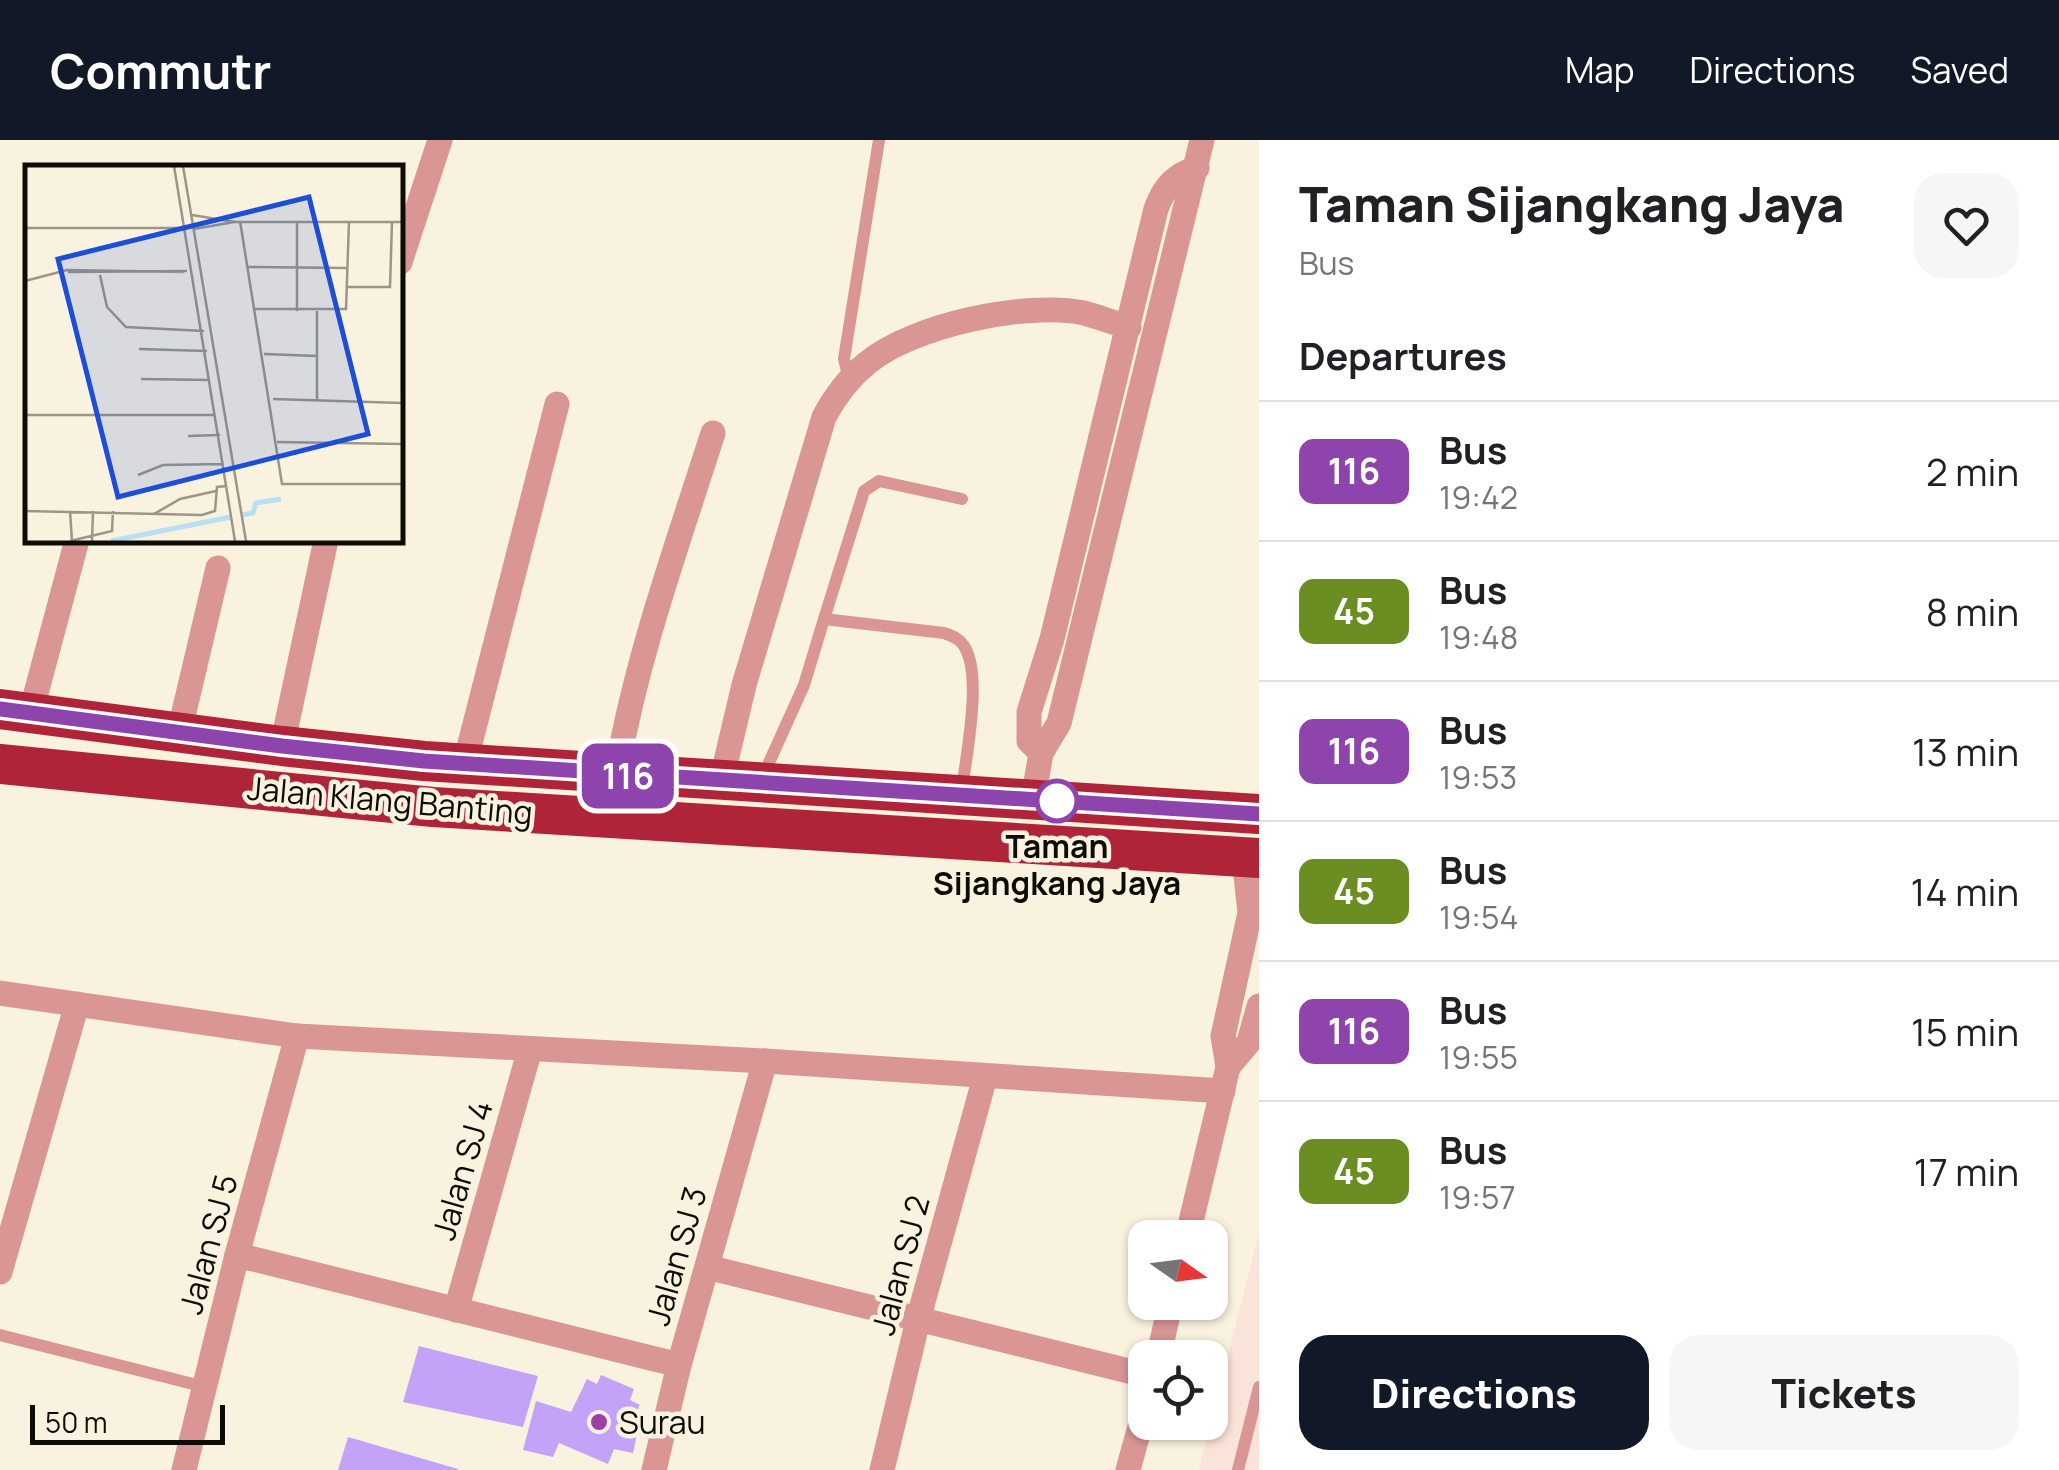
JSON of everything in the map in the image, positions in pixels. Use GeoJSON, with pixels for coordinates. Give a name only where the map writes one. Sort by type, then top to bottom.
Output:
{"type":"FeatureCollection","features":[{"type":"Feature","properties":{"kind":"highway","name":"Jalan Klang Banting"},"geometry":{"type":"LineString","coordinates":[[16,711],[282,746],[616,776],[1259,814]]}},
{"type":"Feature","properties":{"kind":"highway","name":"Jalan Klang Banting"},"geometry":{"type":"LineString","coordinates":[[0,764],[433,808],[1251,858]]}},
{"type":"Feature","properties":{"kind":"street"},"geometry":{"type":"LineString","coordinates":[[402,256],[440,140]]}},
{"type":"Feature","properties":{"kind":"street"},"geometry":{"type":"LineString","coordinates":[[1033,800],[1040,753],[1059,723],[1202,140]]}},
{"type":"Feature","properties":{"kind":"street"},"geometry":{"type":"LineString","coordinates":[[1040,753],[1029,741],[1029,712],[1052,639],[1162,194],[1174,179],[1197,168]]}},
{"type":"Feature","properties":{"kind":"street"},"geometry":{"type":"LineString","coordinates":[[740,783],[744,685],[824,417],[838,392],[869,361],[902,343],[962,321],[1047,310],[1084,313],[1128,327]]}},
{"type":"Feature","properties":{"kind":"street"},"geometry":{"type":"LineString","coordinates":[[465,763],[557,404]]}},
{"type":"Feature","properties":{"kind":"street"},"geometry":{"type":"LineString","coordinates":[[616,776],[643,653],[713,433]]}},
{"type":"Feature","properties":{"kind":"street"},"geometry":{"type":"LineString","coordinates":[[16,711],[77,542]]}},
{"type":"Feature","properties":{"kind":"street"},"geometry":{"type":"LineString","coordinates":[[282,746],[326,542]]}},
{"type":"Feature","properties":{"kind":"street"},"geometry":{"type":"LineString","coordinates":[[179,732],[218,568]]}},
{"type":"Feature","properties":{"kind":"street"},"geometry":{"type":"LineString","coordinates":[[1191,1220],[1226,1079],[1223,1036],[1250,913],[1251,858]]}},
{"type":"Feature","properties":{"kind":"street"},"geometry":{"type":"LineString","coordinates":[[0,992],[298,1036],[984,1077],[1226,1079]]}},
{"type":"Feature","properties":{"kind":"street"},"geometry":{"type":"LineString","coordinates":[[0,1272],[77,1004]]}},
{"type":"Feature","properties":{"kind":"street"},"geometry":{"type":"LineString","coordinates":[[1226,1079],[1250,1042],[1259,1006]]}},
{"type":"Feature","properties":{"kind":"street","name":"Jalan SJ 5"},"geometry":{"type":"LineString","coordinates":[[184,1470],[298,1036]]}},
{"type":"Feature","properties":{"kind":"street","name":"Jalan SJ 4"},"geometry":{"type":"LineString","coordinates":[[456,1310],[530,1049]]}},
{"type":"Feature","properties":{"kind":"street","name":"Jalan SJ 3"},"geometry":{"type":"LineString","coordinates":[[654,1470],[679,1365],[765,1061]]}},
{"type":"Feature","properties":{"kind":"street","name":"Jalan SJ 2"},"geometry":{"type":"LineString","coordinates":[[882,1470],[984,1077]]}},
{"type":"Feature","properties":{"kind":"street"},"geometry":{"type":"LineString","coordinates":[[238,1255],[679,1365]]}},
{"type":"Feature","properties":{"kind":"street"},"geometry":{"type":"LineString","coordinates":[[707,1267],[1128,1371]]}},
{"type":"Feature","properties":{"kind":"street"},"geometry":{"type":"LineString","coordinates":[[1128,1470],[1136,1440]]}},
{"type":"Feature","properties":{"kind":"lane"},"geometry":{"type":"LineString","coordinates":[[849,381],[844,359],[878,140]]}},
{"type":"Feature","properties":{"kind":"lane"},"geometry":{"type":"LineString","coordinates":[[740,783],[804,684],[869,484],[879,481],[962,499]]}},
{"type":"Feature","properties":{"kind":"lane"},"geometry":{"type":"LineString","coordinates":[[824,619],[944,633],[966,648],[972,682],[962,796]]}},
{"type":"Feature","properties":{"kind":"lane"},"geometry":{"type":"LineString","coordinates":[[0,1335],[204,1387]]}},
{"type":"Feature","properties":{"kind":"lane"},"geometry":{"type":"LineString","coordinates":[[1238,1470],[1259,1387]]}},
{"type":"Feature","properties":{"kind":"shaded area"},"geometry":{"type":"Polygon","coordinates":[[[1259,1233],[1259,1470],[1199,1470],[1207,1440],[1228,1440],[1228,1355],[1259,1233]]]}},
{"type":"Feature","properties":{"kind":"building"},"geometry":{"type":"Polygon","coordinates":[[[419,1346],[538,1376],[523,1427],[403,1402],[419,1346]]]}},
{"type":"Feature","properties":{"kind":"building","name":"Surau"},"geometry":{"type":"Polygon","coordinates":[[[601,1375],[634,1389],[630,1400],[640,1405],[625,1431],[637,1434],[633,1453],[614,1449],[608,1464],[559,1443],[553,1457],[523,1450],[536,1401],[571,1412],[587,1379],[597,1384],[601,1375]]]}},
{"type":"Feature","properties":{"kind":"building"},"geometry":{"type":"Polygon","coordinates":[[[348,1437],[458,1469],[458,1470],[338,1470],[348,1437]]]}},
{"type":"Feature","properties":{"kind":"bus line","name":"116"},"geometry":{"type":"LineString","coordinates":[[0,709],[424,761],[1259,814]]}},
{"type":"Feature","properties":{"kind":"place","name":"Taman Sijangkang Jaya"},"geometry":{"type":"Point","coordinates":[1057,801]}},
{"type":"Feature","properties":{"kind":"place","name":"Surau"},"geometry":{"type":"Point","coordinates":[599,1422]}}]}
